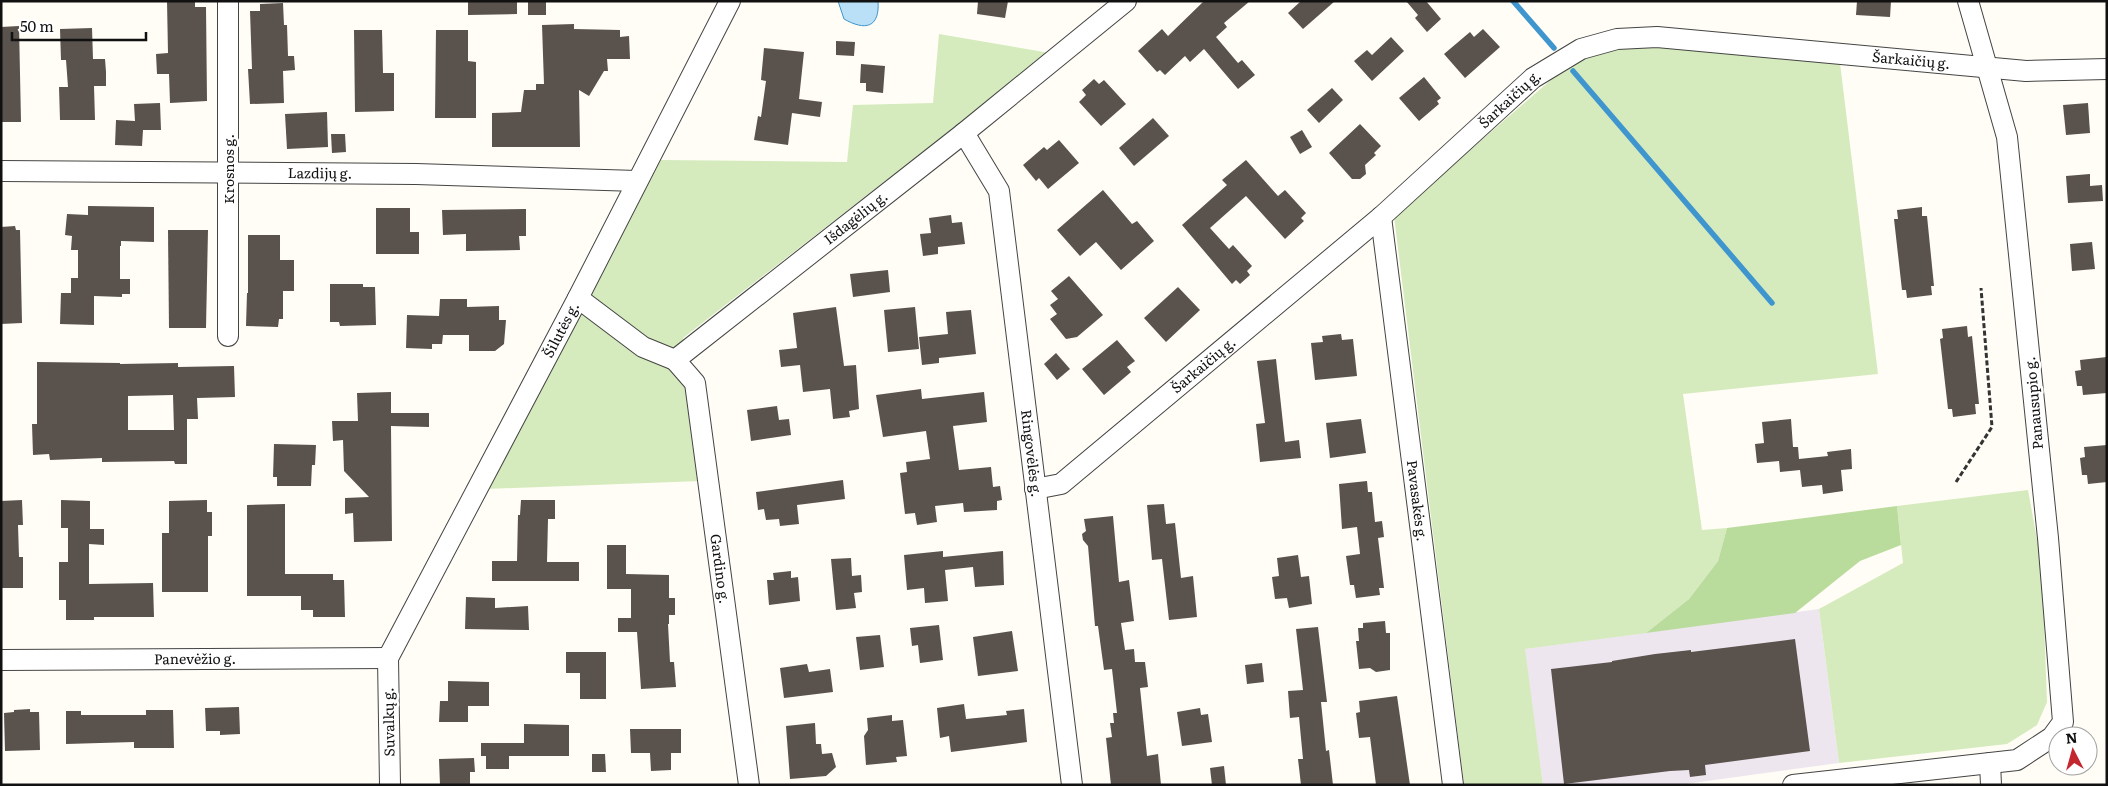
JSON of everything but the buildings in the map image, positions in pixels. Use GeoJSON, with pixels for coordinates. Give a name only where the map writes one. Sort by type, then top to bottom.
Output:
{"type":"FeatureCollection","features":[{"type":"Feature","properties":{"kind":"street","name":"Krosnos g."},"geometry":{"type":"LineString","coordinates":[[228,1],[228,336]]}},
{"type":"Feature","properties":{"kind":"street","name":"Šilutės g."},"geometry":{"type":"LineString","coordinates":[[388,658],[578,298],[730,1]]}},
{"type":"Feature","properties":{"kind":"street","name":"Išdagėlių g."},"geometry":{"type":"LineString","coordinates":[[675,360],[964,132],[1126,1]]}},
{"type":"Feature","properties":{"kind":"street","name":"Panausupio g."},"geometry":{"type":"LineString","coordinates":[[1793,785],[2017,760],[2052,737],[2063,722],[2048,538],[2007,138],[1968,1]]}},
{"type":"Feature","properties":{"kind":"street","name":"Šarkaičių g."},"geometry":{"type":"LineString","coordinates":[[1035,489],[1061,484],[1381,217],[1533,78],[1581,49],[1617,39],[1657,37],[2026,71],[2107,70]]}},
{"type":"Feature","properties":{"kind":"street","name":"Ringovėlės g."},"geometry":{"type":"LineString","coordinates":[[964,132],[999,190],[1072,785]]}},
{"type":"Feature","properties":{"kind":"street","name":"Lazdijų g."},"geometry":{"type":"LineString","coordinates":[[1,171],[416,174],[637,181]]}},
{"type":"Feature","properties":{"kind":"street","name":"Pavasakės g."},"geometry":{"type":"LineString","coordinates":[[1381,217],[1453,785]]}},
{"type":"Feature","properties":{"kind":"street"},"geometry":{"type":"LineString","coordinates":[[578,298],[643,347],[675,360]]}},
{"type":"Feature","properties":{"kind":"street","name":"Gardino g."},"geometry":{"type":"LineString","coordinates":[[675,360],[695,383],[749,785]]}},
{"type":"Feature","properties":{"kind":"street","name":"Panevėžio g."},"geometry":{"type":"LineString","coordinates":[[1,660],[388,658]]}},
{"type":"Feature","properties":{"kind":"street","name":"Suvalkų g."},"geometry":{"type":"LineString","coordinates":[[388,658],[390,785]]}},
{"type":"Feature","properties":{"kind":"street"},"geometry":{"type":"LineString","coordinates":[[1990,763],[1991,785]]}},
{"type":"Feature","properties":{"kind":"path"},"geometry":{"type":"LineString","coordinates":[[1956,482],[1992,427],[1981,288]]}},
{"type":"Feature","properties":{"kind":"shaded area"},"geometry":{"type":"Polygon","coordinates":[[[1819,609],[1839,763],[1678,785],[1543,785],[1524,649],[1819,609]]]}},
{"type":"Feature","properties":{"kind":"green space"},"geometry":{"type":"Polygon","coordinates":[[[939,34],[1050,53],[683,338],[700,481],[486,489],[661,160],[847,162],[853,105],[933,103],[939,34]]]}},
{"type":"Feature","properties":{"kind":"green space"},"geometry":{"type":"Polygon","coordinates":[[[1613,46],[1672,46],[1840,63],[1878,374],[1683,394],[1702,530],[1727,528],[1718,561],[1689,599],[1646,633],[1525,649],[1543,785],[1464,785],[1394,216],[1574,60],[1613,46]]]}},
{"type":"Feature","properties":{"kind":"green space"},"geometry":{"type":"Polygon","coordinates":[[[2028,490],[2042,567],[2047,702],[2037,725],[2007,744],[1839,763],[1819,609],[1903,563],[1897,506],[2028,490]]]}},
{"type":"Feature","properties":{"kind":"green space"},"geometry":{"type":"Polygon","coordinates":[[[1897,506],[1901,545],[1860,561],[1795,613],[1646,633],[1689,599],[1718,561],[1727,528],[1897,506]]]}},
{"type":"Feature","properties":{"kind":"water"},"geometry":{"type":"Polygon","coordinates":[[[838,1],[878,1],[878,10],[874,22],[865,26],[844,19],[838,1]]]}},
{"type":"Feature","properties":{"kind":"waterway"},"geometry":{"type":"LineString","coordinates":[[1513,1],[1554,48]]}},
{"type":"Feature","properties":{"kind":"waterway"},"geometry":{"type":"LineString","coordinates":[[1573,71],[1772,303]]}}]}
